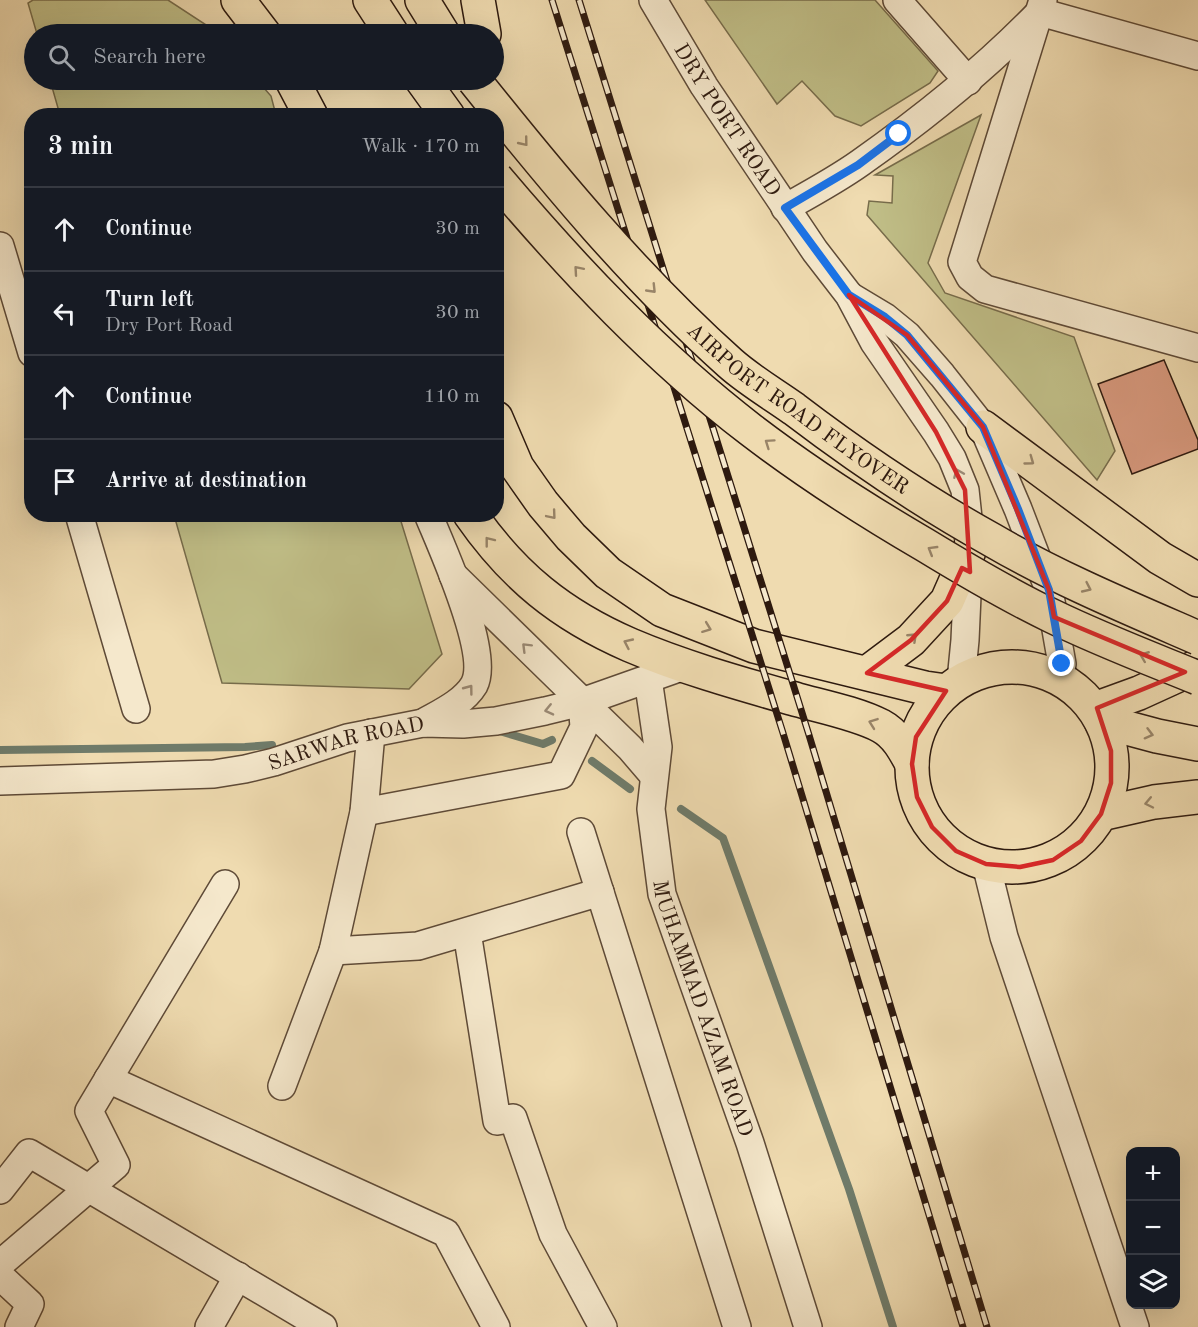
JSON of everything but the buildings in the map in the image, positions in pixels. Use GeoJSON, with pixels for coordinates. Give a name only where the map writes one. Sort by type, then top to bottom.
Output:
{"type":"FeatureCollection","features":[{"type":"Feature","properties":{"kind":"main road"},"geometry":{"type":"LineString","coordinates":[[238,0],[256,24]]}},
{"type":"Feature","properties":{"kind":"main road"},"geometry":{"type":"LineString","coordinates":[[370,0],[386,24]]}},
{"type":"Feature","properties":{"kind":"main road"},"geometry":{"type":"LineString","coordinates":[[422,0],[437,24]]}},
{"type":"Feature","properties":{"kind":"main road"},"geometry":{"type":"LineString","coordinates":[[478,0],[482,24]]}},
{"type":"Feature","properties":{"kind":"main road"},"geometry":{"type":"LineString","coordinates":[[297,90],[307,108]]}},
{"type":"Feature","properties":{"kind":"main road"},"geometry":{"type":"LineString","coordinates":[[429,90],[442,108]]}},
{"type":"Feature","properties":{"kind":"main road","name":"AIRPORT ROAD FLYOVER"},"geometry":{"type":"LineString","coordinates":[[482,90],[497,108]]}},
{"type":"Feature","properties":{"kind":"main road"},"geometry":{"type":"LineString","coordinates":[[482,108],[484,90]]}},
{"type":"Feature","properties":{"kind":"main road","name":"AIRPORT ROAD FLYOVER"},"geometry":{"type":"LineString","coordinates":[[504,117],[620,256],[667,305],[732,365],[851,453],[993,541],[1128,607],[1198,638]]}},
{"type":"Feature","properties":{"kind":"main road","name":"AIRPORT ROAD FLYOVER"},"geometry":{"type":"LineString","coordinates":[[504,187],[594,288],[695,384],[760,436],[832,488],[966,570],[1050,615],[1122,648],[1198,678]]}},
{"type":"Feature","properties":{"kind":"main road"},"geometry":{"type":"LineString","coordinates":[[983,427],[1160,558],[1198,580]]}},
{"type":"Feature","properties":{"kind":"main road"},"geometry":{"type":"LineString","coordinates":[[504,460],[507,476],[543,504],[571,537],[608,573],[662,610],[754,646],[926,688],[953,686],[993,668],[1027,667],[1059,678],[1098,715],[1158,736],[1198,744]]}},
{"type":"Feature","properties":{"kind":"main road"},"geometry":{"type":"LineString","coordinates":[[476,522],[511,566],[541,594],[570,613],[628,644],[684,666],[882,726],[901,743],[912,764]]}},
{"type":"Feature","properties":{"kind":"main road"},"geometry":{"type":"LineString","coordinates":[[867,673],[910,640],[947,601],[969,551]]}},
{"type":"Feature","properties":{"kind":"main road"},"geometry":{"type":"LineString","coordinates":[[1098,715],[1198,666]]}},
{"type":"Feature","properties":{"kind":"main road"},"geometry":{"type":"LineString","coordinates":[[953,686],[928,712],[916,737],[912,764],[917,797],[932,827],[956,851],[986,864],[1020,867],[1053,860],[1080,841],[1101,814],[1111,783],[1111,751],[1098,715]]}},
{"type":"Feature","properties":{"kind":"main road"},"geometry":{"type":"LineString","coordinates":[[1101,814],[1154,802],[1198,797]]}},
{"type":"Feature","properties":{"kind":"street","name":"DRY PORT ROAD"},"geometry":{"type":"LineString","coordinates":[[653,0],[704,87],[785,208],[849,295]]}},
{"type":"Feature","properties":{"kind":"street"},"geometry":{"type":"LineString","coordinates":[[897,0],[968,81]]}},
{"type":"Feature","properties":{"kind":"street"},"geometry":{"type":"LineString","coordinates":[[785,208],[858,165],[968,81],[1007,46],[1041,6]]}},
{"type":"Feature","properties":{"kind":"street"},"geometry":{"type":"LineString","coordinates":[[1041,6],[1198,56]]}},
{"type":"Feature","properties":{"kind":"street"},"geometry":{"type":"LineString","coordinates":[[1041,6],[962,262],[970,277],[985,289],[1198,348]]}},
{"type":"Feature","properties":{"kind":"street"},"geometry":{"type":"LineString","coordinates":[[0,246],[24,326]]}},
{"type":"Feature","properties":{"kind":"street"},"geometry":{"type":"LineString","coordinates":[[849,295],[885,317],[907,335],[983,427],[1049,590],[1062,664],[1059,678]]}},
{"type":"Feature","properties":{"kind":"street"},"geometry":{"type":"LineString","coordinates":[[849,295],[874,342],[936,432],[965,490],[969,551],[965,640],[953,686]]}},
{"type":"Feature","properties":{"kind":"street"},"geometry":{"type":"LineString","coordinates":[[81,522],[136,709]]}},
{"type":"Feature","properties":{"kind":"street"},"geometry":{"type":"LineString","coordinates":[[423,723],[460,700],[473,686],[478,674],[477,655],[466,611],[431,522]]}},
{"type":"Feature","properties":{"kind":"street"},"geometry":{"type":"LineString","coordinates":[[453,575],[630,748],[654,776]]}},
{"type":"Feature","properties":{"kind":"street","name":"SARWAR ROAD"},"geometry":{"type":"LineString","coordinates":[[0,781],[213,774],[265,764],[312,748],[371,733],[423,723],[463,724],[496,721],[582,702],[684,666]]}},
{"type":"Feature","properties":{"kind":"street","name":"MUHAMMAD AZAM ROAD"},"geometry":{"type":"LineString","coordinates":[[648,680],[658,747],[651,809],[662,894],[750,1143],[808,1327]]}},
{"type":"Feature","properties":{"kind":"street"},"geometry":{"type":"LineString","coordinates":[[364,812],[561,775],[584,727],[582,702]]}},
{"type":"Feature","properties":{"kind":"street"},"geometry":{"type":"LineString","coordinates":[[282,1086],[333,951],[364,812],[371,733]]}},
{"type":"Feature","properties":{"kind":"street"},"geometry":{"type":"LineString","coordinates":[[581,832],[737,1327]]}},
{"type":"Feature","properties":{"kind":"street"},"geometry":{"type":"LineString","coordinates":[[986,864],[1004,937],[1136,1327]]}},
{"type":"Feature","properties":{"kind":"street"},"geometry":{"type":"LineString","coordinates":[[0,1264],[116,1165],[89,1111],[225,884]]}},
{"type":"Feature","properties":{"kind":"street"},"geometry":{"type":"LineString","coordinates":[[333,951],[417,946],[600,892]]}},
{"type":"Feature","properties":{"kind":"street"},"geometry":{"type":"LineString","coordinates":[[467,932],[497,1121],[513,1118],[553,1234],[603,1327]]}},
{"type":"Feature","properties":{"kind":"street"},"geometry":{"type":"LineString","coordinates":[[108,1079],[446,1233],[496,1327]]}},
{"type":"Feature","properties":{"kind":"street"},"geometry":{"type":"LineString","coordinates":[[0,1191],[29,1153],[324,1327]]}},
{"type":"Feature","properties":{"kind":"street"},"geometry":{"type":"LineString","coordinates":[[0,1276],[30,1304],[19,1327]]}},
{"type":"Feature","properties":{"kind":"street"},"geometry":{"type":"LineString","coordinates":[[209,1327],[238,1276]]}},
{"type":"Feature","properties":{"kind":"highlighted area"},"geometry":{"type":"Polygon","coordinates":[[[849,295],[907,335],[983,427],[1049,590],[1054,617],[1185,672],[1097,708],[1111,751],[1111,783],[1101,814],[1081,841],[1053,860],[1020,867],[986,864],[956,851],[932,827],[917,797],[912,764],[916,737],[946,691],[867,673],[911,640],[947,601],[962,568],[970,572],[965,490],[936,432],[849,295]]]}},
{"type":"Feature","properties":{"kind":"shaded area"},"geometry":{"type":"Polygon","coordinates":[[[33,0],[168,0],[205,24],[34,24],[28,3],[33,0]]]}},
{"type":"Feature","properties":{"kind":"shaded area"},"geometry":{"type":"Polygon","coordinates":[[[705,0],[875,0],[938,71],[930,83],[861,126],[835,116],[802,81],[777,104],[705,0]]]}},
{"type":"Feature","properties":{"kind":"shaded area"},"geometry":{"type":"Polygon","coordinates":[[[53,90],[266,90],[271,96],[274,108],[58,108],[53,90]]]}},
{"type":"Feature","properties":{"kind":"shaded area"},"geometry":{"type":"Polygon","coordinates":[[[981,115],[928,263],[945,293],[1074,337],[1115,451],[1097,480],[867,215],[869,201],[892,203],[893,176],[875,175],[981,115]]]}},
{"type":"Feature","properties":{"kind":"shaded area"},"geometry":{"type":"Polygon","coordinates":[[[176,522],[401,522],[442,654],[409,689],[222,683],[176,522]]]}},
{"type":"Feature","properties":{"kind":"waterway"},"geometry":{"type":"LineString","coordinates":[[496,730],[543,744],[552,740]]}},
{"type":"Feature","properties":{"kind":"waterway"},"geometry":{"type":"LineString","coordinates":[[0,750],[272,745]]}},
{"type":"Feature","properties":{"kind":"waterway"},"geometry":{"type":"LineString","coordinates":[[592,761],[630,789]]}},
{"type":"Feature","properties":{"kind":"waterway"},"geometry":{"type":"LineString","coordinates":[[681,809],[723,838],[849,1189],[893,1327]]}},
{"type":"Feature","properties":{"kind":"railway"},"geometry":{"type":"LineString","coordinates":[[552,0],[783,733],[963,1327]]}},
{"type":"Feature","properties":{"kind":"railway"},"geometry":{"type":"LineString","coordinates":[[579,0],[809,735],[987,1327]]}},
{"type":"Feature","properties":{"kind":"route"},"geometry":{"type":"LineString","coordinates":[[899,134],[858,165],[785,208],[849,295],[885,317],[907,335],[983,427],[1049,590],[1062,664]]}}]}
